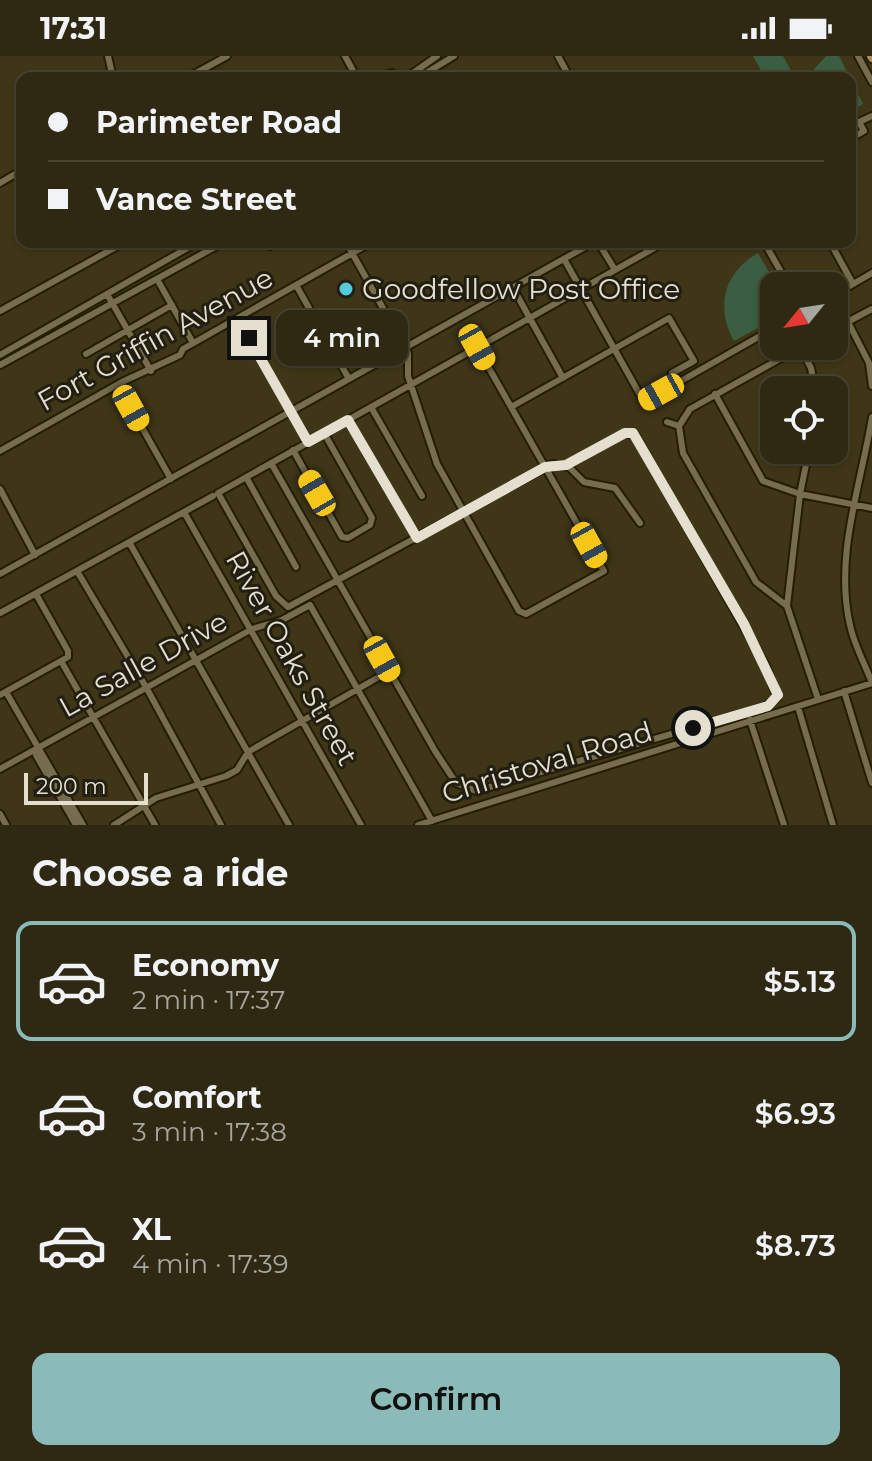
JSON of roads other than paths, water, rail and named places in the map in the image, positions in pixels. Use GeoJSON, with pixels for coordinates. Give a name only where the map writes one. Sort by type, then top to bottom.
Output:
{"type":"FeatureCollection","features":[{"type":"Feature","properties":{"kind":"street"},"geometry":{"type":"LineString","coordinates":[[198,72],[227,56]]}},
{"type":"Feature","properties":{"kind":"street"},"geometry":{"type":"LineString","coordinates":[[412,72],[437,56]]}},
{"type":"Feature","properties":{"kind":"street"},"geometry":{"type":"LineString","coordinates":[[428,72],[454,56]]}},
{"type":"Feature","properties":{"kind":"street"},"geometry":{"type":"LineString","coordinates":[[858,56],[872,82]]}},
{"type":"Feature","properties":{"kind":"street"},"geometry":{"type":"LineString","coordinates":[[856,136],[864,131],[859,122],[872,116]]}},
{"type":"Feature","properties":{"kind":"street"},"geometry":{"type":"LineString","coordinates":[[0,311],[114,248]]}},
{"type":"Feature","properties":{"kind":"street"},"geometry":{"type":"LineString","coordinates":[[0,355],[186,248]]}},
{"type":"Feature","properties":{"kind":"street"},"geometry":{"type":"LineString","coordinates":[[199,248],[202,255]]}},
{"type":"Feature","properties":{"kind":"street"},"geometry":{"type":"LineString","coordinates":[[0,365],[214,248]]}},
{"type":"Feature","properties":{"kind":"street"},"geometry":{"type":"LineString","coordinates":[[349,248],[405,348],[412,384],[433,454],[519,611],[524,614],[604,571],[477,347]]}},
{"type":"Feature","properties":{"kind":"street","name":"Fort Griffin Avenue"},"geometry":{"type":"LineString","coordinates":[[0,451],[118,385],[180,355],[193,343],[361,248]]}},
{"type":"Feature","properties":{"kind":"street"},"geometry":{"type":"LineString","coordinates":[[0,574],[585,248]]}},
{"type":"Feature","properties":{"kind":"street"},"geometry":{"type":"LineString","coordinates":[[600,248],[615,270]]}},
{"type":"Feature","properties":{"kind":"street"},"geometry":{"type":"LineString","coordinates":[[0,613],[654,248]]}},
{"type":"Feature","properties":{"kind":"street"},"geometry":{"type":"LineString","coordinates":[[767,248],[781,272]]}},
{"type":"Feature","properties":{"kind":"street"},"geometry":{"type":"LineString","coordinates":[[833,248],[853,284]]}},
{"type":"Feature","properties":{"kind":"street"},"geometry":{"type":"LineString","coordinates":[[564,259],[644,402],[760,336]]}},
{"type":"Feature","properties":{"kind":"street"},"geometry":{"type":"LineString","coordinates":[[848,287],[872,273]]}},
{"type":"Feature","properties":{"kind":"street"},"geometry":{"type":"LineString","coordinates":[[157,279],[193,343]]}},
{"type":"Feature","properties":{"kind":"street"},"geometry":{"type":"LineString","coordinates":[[296,285],[349,379]]}},
{"type":"Feature","properties":{"kind":"street"},"geometry":{"type":"LineString","coordinates":[[513,288],[563,378]]}},
{"type":"Feature","properties":{"kind":"street"},"geometry":{"type":"LineString","coordinates":[[107,294],[151,371]]}},
{"type":"Feature","properties":{"kind":"street"},"geometry":{"type":"LineString","coordinates":[[86,354],[172,305]]}},
{"type":"Feature","properties":{"kind":"street"},"geometry":{"type":"LineString","coordinates":[[872,309],[848,322],[869,363],[872,386]]}},
{"type":"Feature","properties":{"kind":"street"},"geometry":{"type":"LineString","coordinates":[[238,318],[308,442]]}},
{"type":"Feature","properties":{"kind":"street"},"geometry":{"type":"LineString","coordinates":[[511,407],[669,318],[694,361],[672,373],[678,383]]}},
{"type":"Feature","properties":{"kind":"street"},"geometry":{"type":"LineString","coordinates":[[778,360],[690,409],[679,426],[683,453],[756,582],[787,606]]}},
{"type":"Feature","properties":{"kind":"street"},"geometry":{"type":"LineString","coordinates":[[118,385],[171,479]]}},
{"type":"Feature","properties":{"kind":"street"},"geometry":{"type":"LineString","coordinates":[[715,394],[763,481],[800,494],[872,508]]}},
{"type":"Feature","properties":{"kind":"street"},"geometry":{"type":"LineString","coordinates":[[371,407],[422,496]]}},
{"type":"Feature","properties":{"kind":"street"},"geometry":{"type":"LineString","coordinates":[[872,417],[846,549],[844,589],[850,627],[872,683]]}},
{"type":"Feature","properties":{"kind":"street"},"geometry":{"type":"LineString","coordinates":[[348,420],[417,538]]}},
{"type":"Feature","properties":{"kind":"street"},"geometry":{"type":"LineString","coordinates":[[667,422],[679,426]]}},
{"type":"Feature","properties":{"kind":"street"},"geometry":{"type":"LineString","coordinates":[[293,450],[342,537],[370,525],[372,518],[324,433]]}},
{"type":"Feature","properties":{"kind":"street"},"geometry":{"type":"LineString","coordinates":[[215,494],[281,603],[295,606],[339,582],[545,467],[566,465],[625,433],[635,435],[766,666],[778,695],[775,701],[505,784],[483,790],[465,789],[456,783],[435,751],[339,582],[271,463]]}},
{"type":"Feature","properties":{"kind":"street"},"geometry":{"type":"LineString","coordinates":[[806,464],[787,606],[818,699]]}},
{"type":"Feature","properties":{"kind":"street"},"geometry":{"type":"LineString","coordinates":[[566,465],[584,482],[612,481],[640,523]]}},
{"type":"Feature","properties":{"kind":"street"},"geometry":{"type":"LineString","coordinates":[[246,477],[296,567]]}},
{"type":"Feature","properties":{"kind":"street"},"geometry":{"type":"LineString","coordinates":[[0,489],[35,555]]}},
{"type":"Feature","properties":{"kind":"street","name":"River Oaks Street"},"geometry":{"type":"LineString","coordinates":[[184,512],[361,825]]}},
{"type":"Feature","properties":{"kind":"street"},"geometry":{"type":"LineString","coordinates":[[129,542],[289,825]]}},
{"type":"Feature","properties":{"kind":"street"},"geometry":{"type":"LineString","coordinates":[[77,571],[146,687],[221,825]]}},
{"type":"Feature","properties":{"kind":"street"},"geometry":{"type":"LineString","coordinates":[[36,594],[68,651],[64,659],[3,693],[83,825]]}},
{"type":"Feature","properties":{"kind":"street","name":"La Salle Drive"},"geometry":{"type":"LineString","coordinates":[[0,769],[252,629],[282,620],[310,605],[358,689]]}},
{"type":"Feature","properties":{"kind":"street"},"geometry":{"type":"LineString","coordinates":[[64,659],[93,718],[155,825]]}},
{"type":"Feature","properties":{"kind":"street"},"geometry":{"type":"LineString","coordinates":[[114,825],[143,805],[215,782],[237,770],[248,752],[384,674]]}},
{"type":"Feature","properties":{"kind":"street","name":"Christoval Road"},"geometry":{"type":"LineString","coordinates":[[418,825],[872,683]]}},
{"type":"Feature","properties":{"kind":"street"},"geometry":{"type":"LineString","coordinates":[[358,689],[432,821]]}},
{"type":"Feature","properties":{"kind":"street"},"geometry":{"type":"LineString","coordinates":[[844,691],[872,783]]}},
{"type":"Feature","properties":{"kind":"street"},"geometry":{"type":"LineString","coordinates":[[798,707],[833,825]]}},
{"type":"Feature","properties":{"kind":"street"},"geometry":{"type":"LineString","coordinates":[[750,720],[784,825]]}},
{"type":"Feature","properties":{"kind":"street"},"geometry":{"type":"LineString","coordinates":[[38,748],[36,755],[76,825]]}},
{"type":"Feature","properties":{"kind":"street"},"geometry":{"type":"LineString","coordinates":[[0,814],[6,825]]}},
{"type":"Feature","properties":{"kind":"place","name":"Goodfellow Post Office"},"geometry":{"type":"Point","coordinates":[346,289]}}]}
